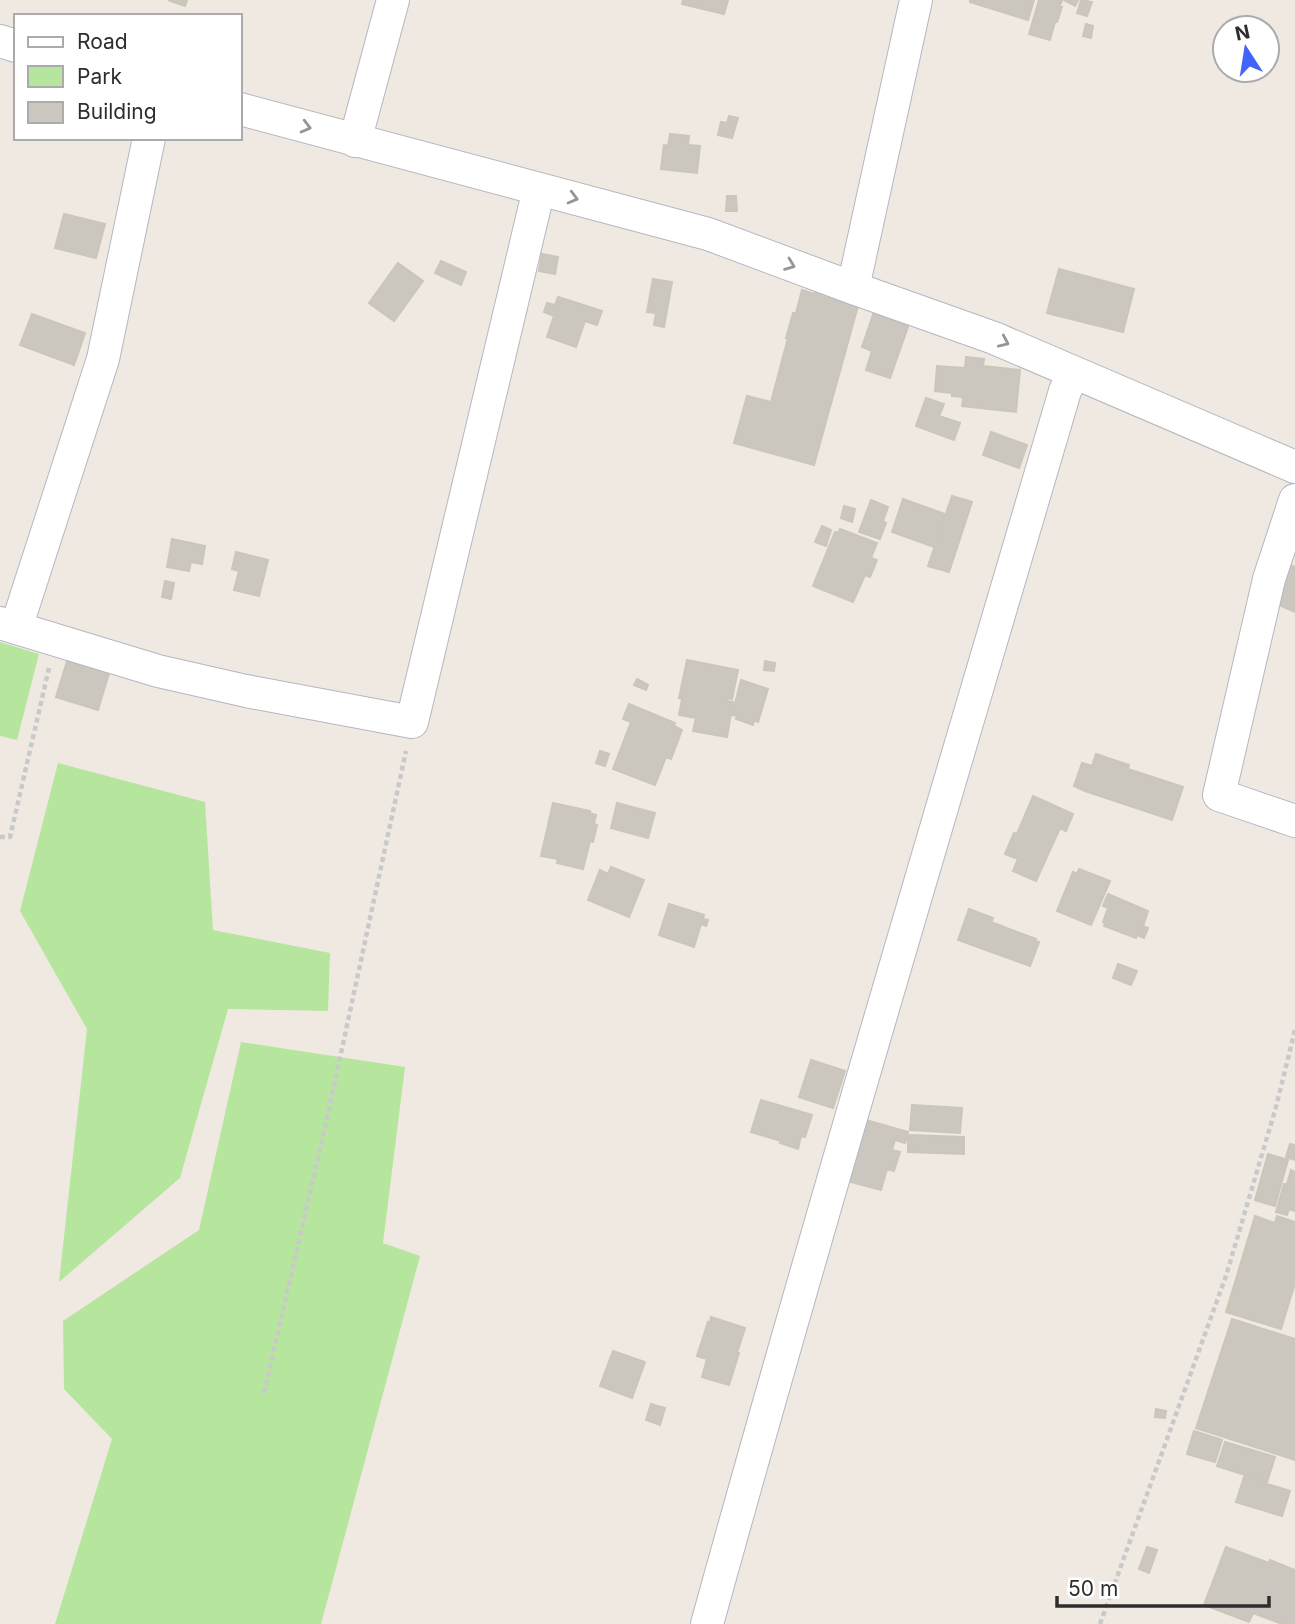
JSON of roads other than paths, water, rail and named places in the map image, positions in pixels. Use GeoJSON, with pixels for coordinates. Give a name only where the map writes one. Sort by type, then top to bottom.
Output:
{"type":"FeatureCollection","features":[{"type":"Feature","properties":{"kind":"street"},"geometry":{"type":"LineString","coordinates":[[355,141],[393,0]]}},
{"type":"Feature","properties":{"kind":"street"},"geometry":{"type":"LineString","coordinates":[[853,288],[916,0]]}},
{"type":"Feature","properties":{"kind":"street"},"geometry":{"type":"LineString","coordinates":[[242,110],[708,234],[994,338],[1295,467]]}},
{"type":"Feature","properties":{"kind":"street"},"geometry":{"type":"LineString","coordinates":[[149,140],[103,359],[8,626],[158,671],[246,691],[412,722],[539,189]]}},
{"type":"Feature","properties":{"kind":"street"},"geometry":{"type":"LineString","coordinates":[[707,1624],[902,943],[1057,418],[1073,373]]}},
{"type":"Feature","properties":{"kind":"street"},"geometry":{"type":"LineString","coordinates":[[1295,500],[1269,579],[1219,795],[1295,821]]}}]}
